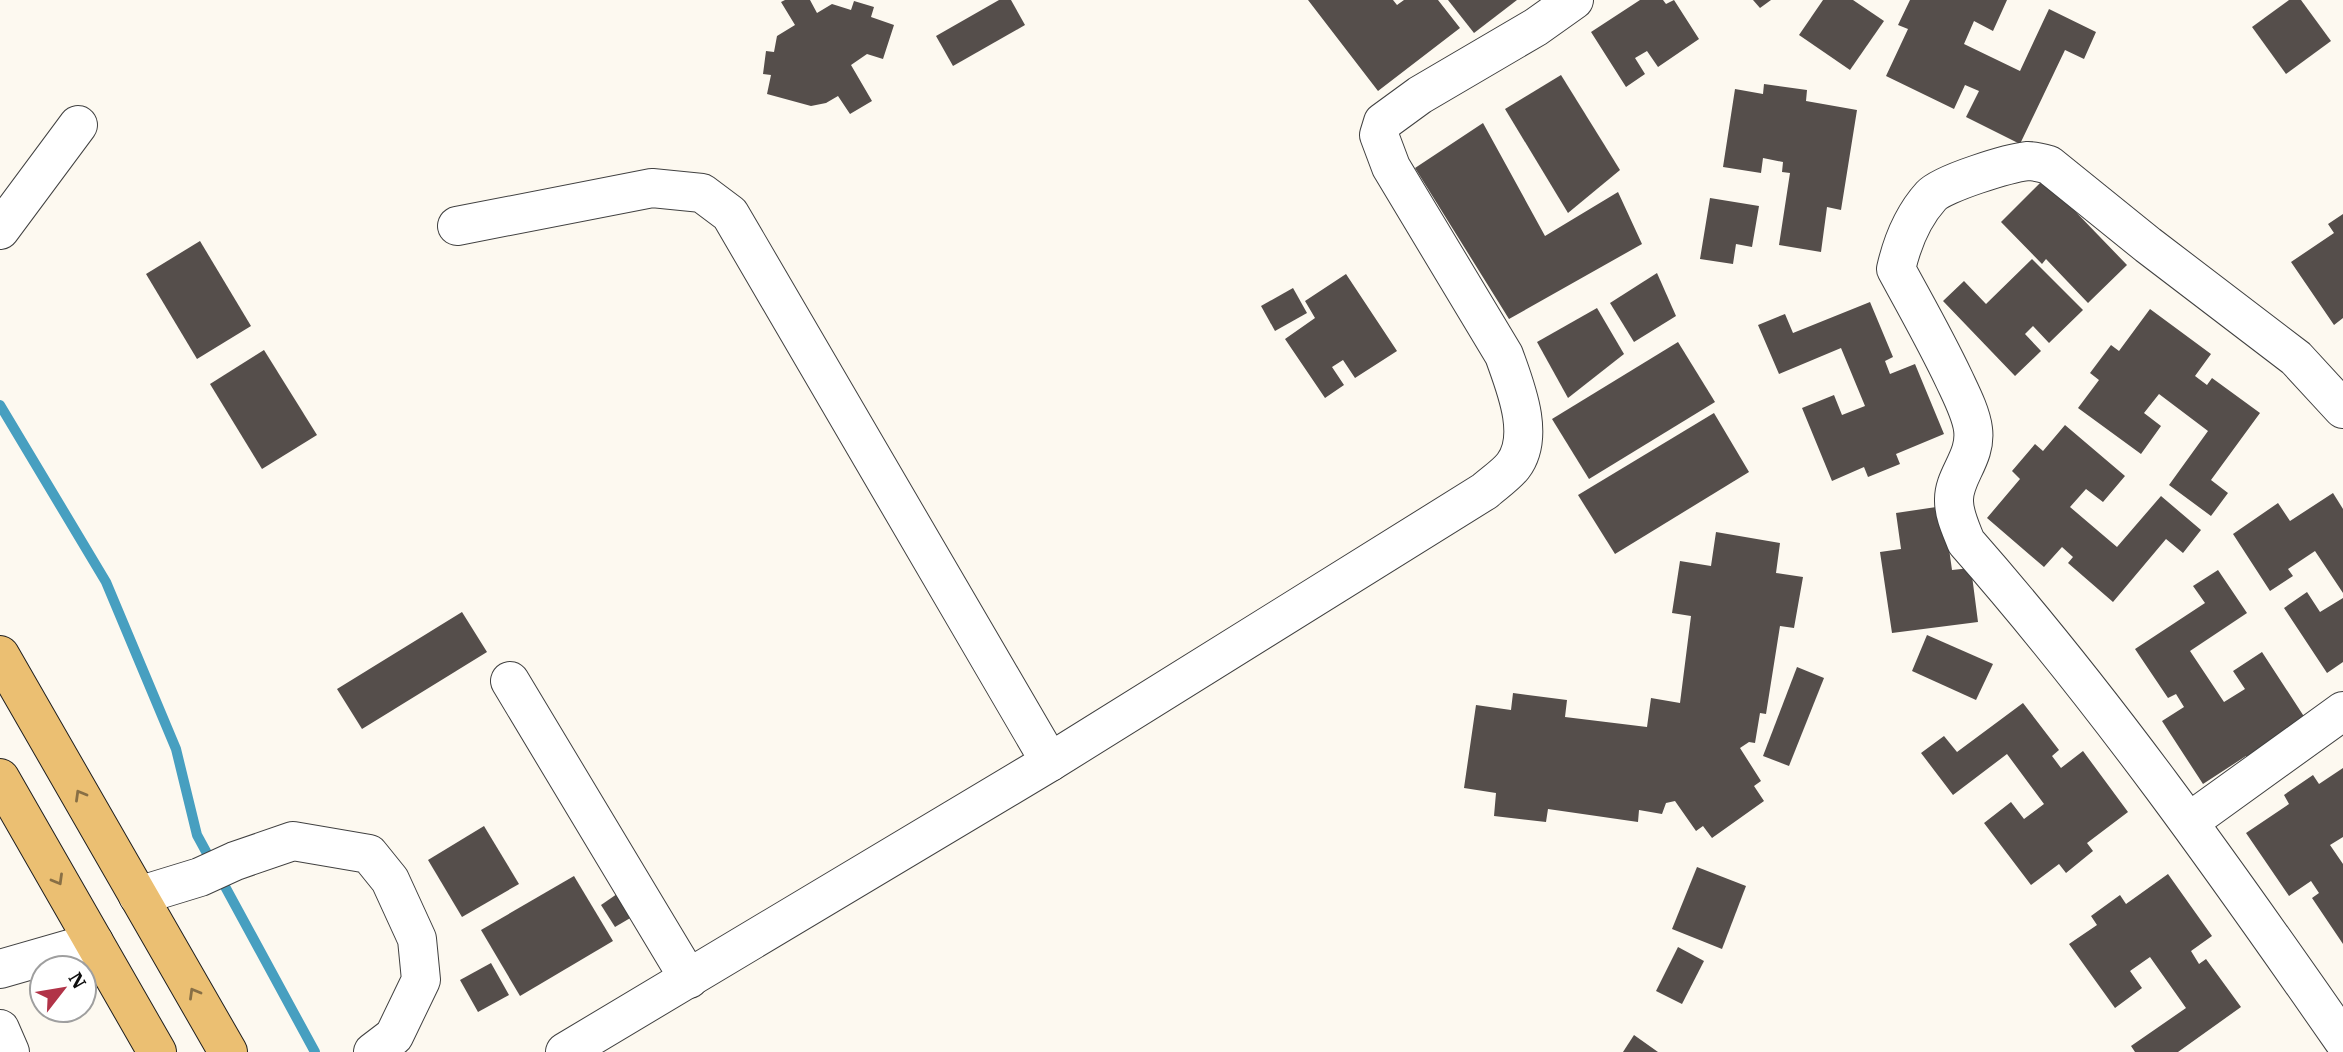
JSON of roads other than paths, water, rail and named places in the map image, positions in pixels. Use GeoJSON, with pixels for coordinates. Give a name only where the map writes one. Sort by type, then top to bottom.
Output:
{"type":"FeatureCollection","features":[{"type":"Feature","properties":{"kind":"main road"},"geometry":{"type":"LineString","coordinates":[[0,655],[228,1052]]}},
{"type":"Feature","properties":{"kind":"main road"},"geometry":{"type":"LineString","coordinates":[[0,778],[157,1052]]}},
{"type":"Feature","properties":{"kind":"street"},"geometry":{"type":"LineString","coordinates":[[565,1052],[1050,762],[1485,491],[1513,466],[1522,449],[1523,417],[1504,355],[1391,167],[1379,135],[1383,122],[1420,95],[1536,27],[1574,0]]}},
{"type":"Feature","properties":{"kind":"street"},"geometry":{"type":"LineString","coordinates":[[0,230],[78,125]]}},
{"type":"Feature","properties":{"kind":"street"},"geometry":{"type":"LineString","coordinates":[[2343,409],[2296,358],[2049,165],[2031,161],[2011,165],[1964,179],[1933,194],[1902,242],[1896,269],[1930,328],[1961,394],[1973,430],[1971,458],[1959,479],[1954,499],[1956,518],[1966,542],[2075,671],[2189,822],[2332,1000],[2343,1040]]}},
{"type":"Feature","properties":{"kind":"street"},"geometry":{"type":"LineString","coordinates":[[457,226],[652,188],[702,193],[730,214],[1050,762]]}},
{"type":"Feature","properties":{"kind":"street"},"geometry":{"type":"LineString","coordinates":[[510,681],[689,979]]}},
{"type":"Feature","properties":{"kind":"street"},"geometry":{"type":"LineString","coordinates":[[2189,822],[2343,711]]}},
{"type":"Feature","properties":{"kind":"street"},"geometry":{"type":"LineString","coordinates":[[138,896],[200,877],[235,861],[293,841],[369,854],[390,880],[417,939],[421,980],[394,1036],[373,1052]]}},
{"type":"Feature","properties":{"kind":"street"},"geometry":{"type":"LineString","coordinates":[[0,969],[94,942]]}},
{"type":"Feature","properties":{"kind":"street"},"geometry":{"type":"LineString","coordinates":[[0,1028],[10,1052]]}},
{"type":"Feature","properties":{"kind":"waterway"},"geometry":{"type":"LineString","coordinates":[[0,405],[106,582],[176,749],[197,835],[315,1052]]}}]}
